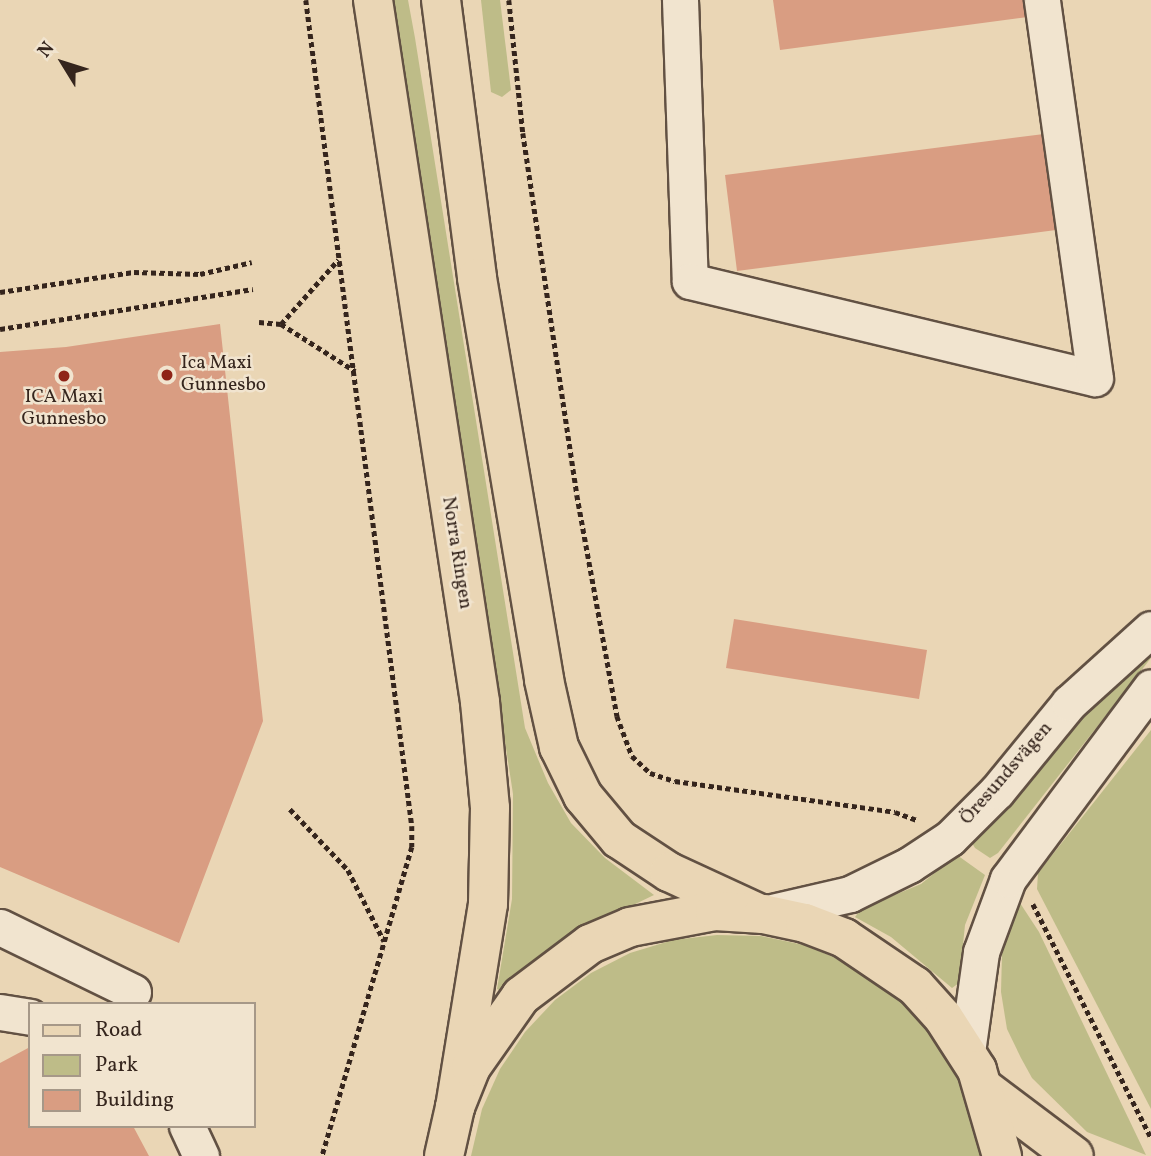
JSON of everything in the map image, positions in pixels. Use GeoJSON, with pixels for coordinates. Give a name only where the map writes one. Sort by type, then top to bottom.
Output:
{"type":"FeatureCollection","features":[{"type":"Feature","properties":{"kind":"main road","name":"Norra Ringen"},"geometry":{"type":"LineString","coordinates":[[373,0],[480,702],[490,808],[488,904],[454,1109]]}},
{"type":"Feature","properties":{"kind":"main road"},"geometry":{"type":"LineString","coordinates":[[441,0],[477,278],[544,680],[559,747],[583,796],[620,839],[669,872],[761,913],[835,934],[881,959],[943,1017],[967,1052],[985,1089],[1002,1156]]}},
{"type":"Feature","properties":{"kind":"main road"},"geometry":{"type":"LineString","coordinates":[[433,1156],[471,1067],[494,1030],[521,996],[572,956],[630,927],[672,916],[761,913]]}},
{"type":"Feature","properties":{"kind":"main road"},"geometry":{"type":"LineString","coordinates":[[985,1089],[1074,1156]]}},
{"type":"Feature","properties":{"kind":"main road"},"geometry":{"type":"LineString","coordinates":[[444,1156],[454,1109]]}},
{"type":"Feature","properties":{"kind":"lane"},"geometry":{"type":"LineString","coordinates":[[680,0],[690,281],[1095,378],[1042,0]]}},
{"type":"Feature","properties":{"kind":"lane","name":"Öresundsvägen"},"geometry":{"type":"LineString","coordinates":[[761,913],[850,894],[950,838],[996,791],[1069,703],[1151,629]]}},
{"type":"Feature","properties":{"kind":"lane"},"geometry":{"type":"LineString","coordinates":[[967,1052],[981,952],[1007,879],[1151,687]]}},
{"type":"Feature","properties":{"kind":"lane"},"geometry":{"type":"LineString","coordinates":[[0,927],[133,992]]}},
{"type":"Feature","properties":{"kind":"lane"},"geometry":{"type":"LineString","coordinates":[[0,1012],[28,1017]]}},
{"type":"Feature","properties":{"kind":"lane"},"geometry":{"type":"LineString","coordinates":[[188,1128],[201,1156]]}},
{"type":"Feature","properties":{"kind":"path"},"geometry":{"type":"LineString","coordinates":[[306,0],[338,260],[356,372],[412,826],[412,847],[322,1156]]}},
{"type":"Feature","properties":{"kind":"path"},"geometry":{"type":"LineString","coordinates":[[509,0],[523,133],[576,495],[617,716],[632,756],[650,773],[675,781],[895,812],[950,838]]}},
{"type":"Feature","properties":{"kind":"path"},"geometry":{"type":"LineString","coordinates":[[281,324],[338,260]]}},
{"type":"Feature","properties":{"kind":"path"},"geometry":{"type":"LineString","coordinates":[[0,292],[134,272],[200,274],[252,262]]}},
{"type":"Feature","properties":{"kind":"path"},"geometry":{"type":"LineString","coordinates":[[0,329],[253,289]]}},
{"type":"Feature","properties":{"kind":"path"},"geometry":{"type":"LineString","coordinates":[[259,322],[281,324],[356,372]]}},
{"type":"Feature","properties":{"kind":"path"},"geometry":{"type":"LineString","coordinates":[[290,809],[348,870],[384,942]]}},
{"type":"Feature","properties":{"kind":"path"},"geometry":{"type":"LineString","coordinates":[[1007,879],[1032,902],[1151,1138]]}},
{"type":"Feature","properties":{"kind":"green space"},"geometry":{"type":"Polygon","coordinates":[[[392,0],[408,0],[415,38],[525,728],[548,783],[571,823],[605,858],[654,895],[571,935],[536,960],[503,992],[497,989],[512,899],[513,794],[392,0]]]}},
{"type":"Feature","properties":{"kind":"green space"},"geometry":{"type":"Polygon","coordinates":[[[481,0],[500,0],[511,90],[502,97],[491,92],[481,0]]]}},
{"type":"Feature","properties":{"kind":"green space"},"geometry":{"type":"Polygon","coordinates":[[[1151,637],[1151,658],[998,853],[990,858],[975,848],[972,843],[1036,762],[1151,637]]]}},
{"type":"Feature","properties":{"kind":"green space"},"geometry":{"type":"Polygon","coordinates":[[[1151,730],[1151,1109],[1037,889],[1038,873],[1151,730]]]}},
{"type":"Feature","properties":{"kind":"green space"},"geometry":{"type":"Polygon","coordinates":[[[957,855],[985,875],[965,925],[959,983],[952,988],[891,937],[855,917],[861,909],[921,884],[957,855]]]}},
{"type":"Feature","properties":{"kind":"green space"},"geometry":{"type":"Polygon","coordinates":[[[1018,900],[1039,932],[1146,1155],[1087,1132],[1032,1078],[1021,1058],[1007,1029],[1001,992],[1002,954],[1018,900]]]}},
{"type":"Feature","properties":{"kind":"green space"},"geometry":{"type":"Polygon","coordinates":[[[717,935],[761,936],[804,945],[846,962],[883,985],[917,1014],[944,1049],[966,1087],[985,1156],[471,1156],[482,1109],[500,1069],[525,1032],[555,1000],[591,973],[630,953],[673,940],[717,935]]]}},
{"type":"Feature","properties":{"kind":"building"},"geometry":{"type":"Polygon","coordinates":[[[773,0],[1026,0],[1028,17],[780,50],[773,0]]]}},
{"type":"Feature","properties":{"kind":"building"},"geometry":{"type":"Polygon","coordinates":[[[1044,134],[1056,230],[737,271],[725,175],[1044,134]]]}},
{"type":"Feature","properties":{"kind":"building"},"geometry":{"type":"Polygon","coordinates":[[[220,324],[263,721],[179,943],[0,867],[0,352],[66,347],[220,324]]]}},
{"type":"Feature","properties":{"kind":"building"},"geometry":{"type":"Polygon","coordinates":[[[734,619],[927,650],[919,699],[726,668],[734,619]]]}},
{"type":"Feature","properties":{"kind":"building"},"geometry":{"type":"Polygon","coordinates":[[[28,1048],[28,1128],[134,1128],[149,1156],[0,1156],[0,1063],[28,1048]]]}},
{"type":"Feature","properties":{"kind":"place","name":"Ica Maxi Gunnesbo"},"geometry":{"type":"Point","coordinates":[167,375]}},
{"type":"Feature","properties":{"kind":"place","name":"ICA Maxi Gunnesbo"},"geometry":{"type":"Point","coordinates":[64,376]}}]}
